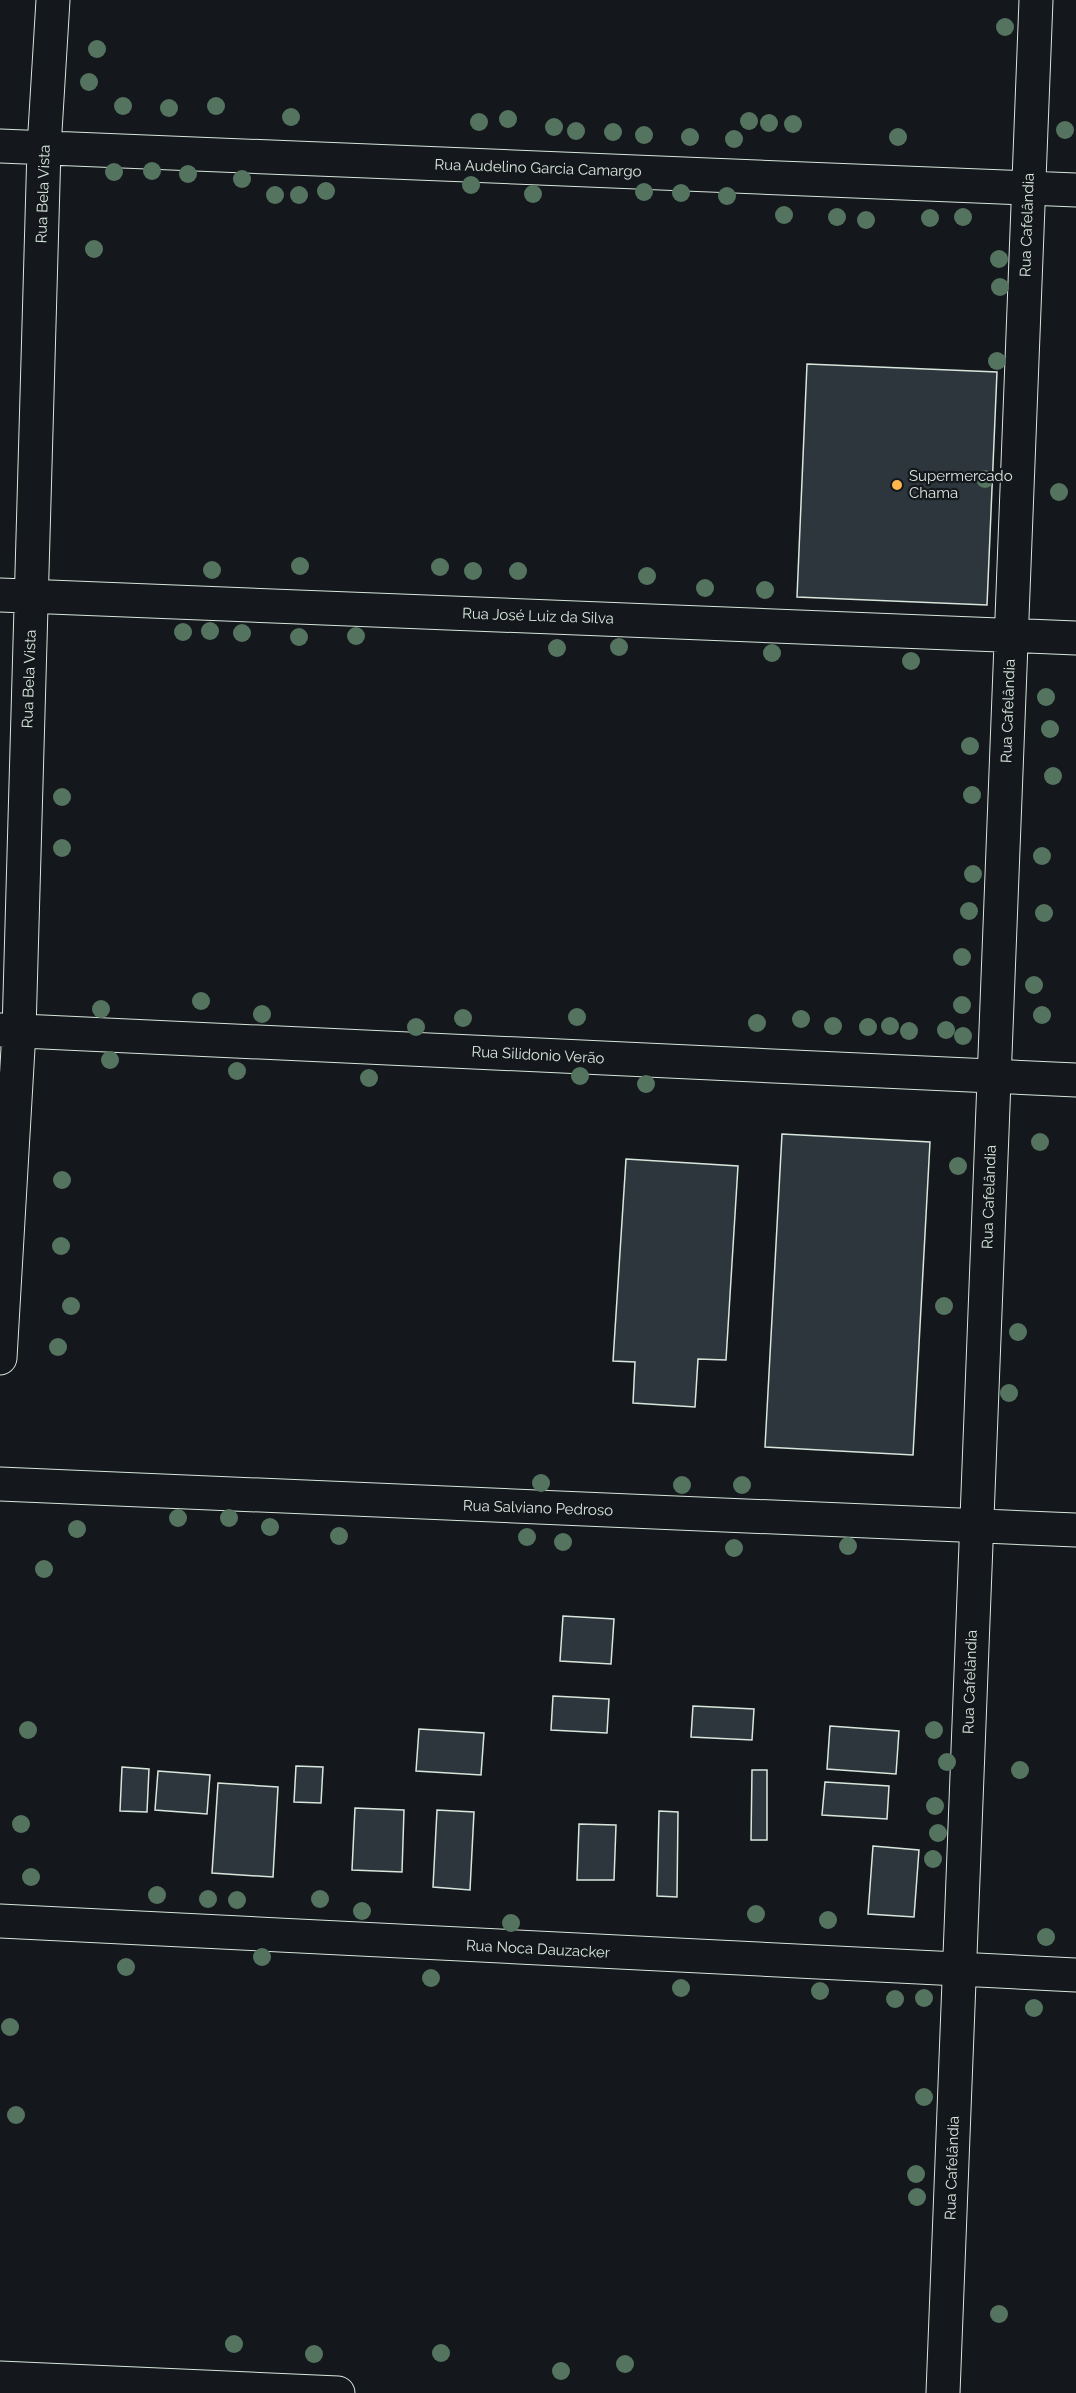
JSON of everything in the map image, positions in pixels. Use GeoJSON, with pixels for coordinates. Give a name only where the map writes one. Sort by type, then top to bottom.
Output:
{"type":"FeatureCollection","features":[{"type":"Feature","properties":{"kind":"street","name":"Rua Bela Vista"},"geometry":{"type":"LineString","coordinates":[[0,1358],[10,1030],[16,596],[53,0]]}},
{"type":"Feature","properties":{"kind":"street","name":"Rua Cafelândia"},"geometry":{"type":"LineString","coordinates":[[943,2393],[1036,0]]}},
{"type":"Feature","properties":{"kind":"street","name":"Rua Audelino Garcia Camargo"},"geometry":{"type":"LineString","coordinates":[[0,146],[1076,190]]}},
{"type":"Feature","properties":{"kind":"street","name":"Rua José Luiz da Silva"},"geometry":{"type":"LineString","coordinates":[[16,596],[1076,638]]}},
{"type":"Feature","properties":{"kind":"street","name":"Rua Silidonio Verão"},"geometry":{"type":"LineString","coordinates":[[10,1030],[1076,1080]]}},
{"type":"Feature","properties":{"kind":"street","name":"Rua Salviano Pedroso"},"geometry":{"type":"LineString","coordinates":[[0,1484],[1076,1530]]}},
{"type":"Feature","properties":{"kind":"street","name":"Rua Noca Dauzacker"},"geometry":{"type":"LineString","coordinates":[[0,1921],[1076,1975]]}},
{"type":"Feature","properties":{"kind":"street"},"geometry":{"type":"LineString","coordinates":[[0,2378],[339,2393]]}},
{"type":"Feature","properties":{"kind":"building","name":"Supermercado Chama"},"geometry":{"type":"Polygon","coordinates":[[[807,364],[997,372],[987,605],[797,597],[807,364]]]}},
{"type":"Feature","properties":{"kind":"building"},"geometry":{"type":"Polygon","coordinates":[[[782,1134],[930,1142],[913,1455],[765,1447],[782,1134]]]}},
{"type":"Feature","properties":{"kind":"building"},"geometry":{"type":"Polygon","coordinates":[[[626,1159],[738,1166],[726,1360],[698,1359],[695,1407],[633,1403],[635,1362],[613,1361],[626,1159]]]}},
{"type":"Feature","properties":{"kind":"building"},"geometry":{"type":"Polygon","coordinates":[[[563,1616],[614,1619],[611,1664],[560,1661],[563,1616]]]}},
{"type":"Feature","properties":{"kind":"building"},"geometry":{"type":"Polygon","coordinates":[[[553,1696],[609,1699],[607,1733],[551,1730],[553,1696]]]}},
{"type":"Feature","properties":{"kind":"building"},"geometry":{"type":"Polygon","coordinates":[[[693,1706],[754,1709],[752,1740],[691,1737],[693,1706]]]}},
{"type":"Feature","properties":{"kind":"building"},"geometry":{"type":"Polygon","coordinates":[[[830,1726],[899,1731],[896,1774],[827,1769],[830,1726]]]}},
{"type":"Feature","properties":{"kind":"building"},"geometry":{"type":"Polygon","coordinates":[[[419,1729],[484,1733],[481,1775],[416,1771],[419,1729]]]}},
{"type":"Feature","properties":{"kind":"building"},"geometry":{"type":"Polygon","coordinates":[[[296,1766],[323,1767],[321,1803],[294,1802],[296,1766]]]}},
{"type":"Feature","properties":{"kind":"building"},"geometry":{"type":"Polygon","coordinates":[[[122,1767],[149,1769],[147,1812],[120,1811],[122,1767]]]}},
{"type":"Feature","properties":{"kind":"building"},"geometry":{"type":"Polygon","coordinates":[[[752,1770],[767,1770],[767,1840],[751,1840],[752,1770]]]}},
{"type":"Feature","properties":{"kind":"building"},"geometry":{"type":"Polygon","coordinates":[[[158,1771],[210,1775],[207,1814],[155,1810],[158,1771]]]}},
{"type":"Feature","properties":{"kind":"building"},"geometry":{"type":"Polygon","coordinates":[[[825,1782],[889,1786],[887,1819],[822,1815],[825,1782]]]}},
{"type":"Feature","properties":{"kind":"building"},"geometry":{"type":"Polygon","coordinates":[[[218,1783],[278,1787],[273,1877],[212,1873],[218,1783]]]}},
{"type":"Feature","properties":{"kind":"building"},"geometry":{"type":"Polygon","coordinates":[[[355,1808],[404,1810],[402,1872],[352,1870],[355,1808]]]}},
{"type":"Feature","properties":{"kind":"building"},"geometry":{"type":"Polygon","coordinates":[[[437,1810],[474,1812],[470,1890],[433,1887],[437,1810]]]}},
{"type":"Feature","properties":{"kind":"building"},"geometry":{"type":"Polygon","coordinates":[[[659,1811],[678,1812],[677,1897],[657,1896],[659,1811]]]}},
{"type":"Feature","properties":{"kind":"building"},"geometry":{"type":"Polygon","coordinates":[[[579,1824],[616,1825],[614,1880],[577,1880],[579,1824]]]}},
{"type":"Feature","properties":{"kind":"building"},"geometry":{"type":"Polygon","coordinates":[[[873,1846],[919,1850],[914,1917],[868,1914],[873,1846]]]}},
{"type":"Feature","properties":{"kind":"place","name":"Supermercado Chama"},"geometry":{"type":"Point","coordinates":[897,485]}}]}
